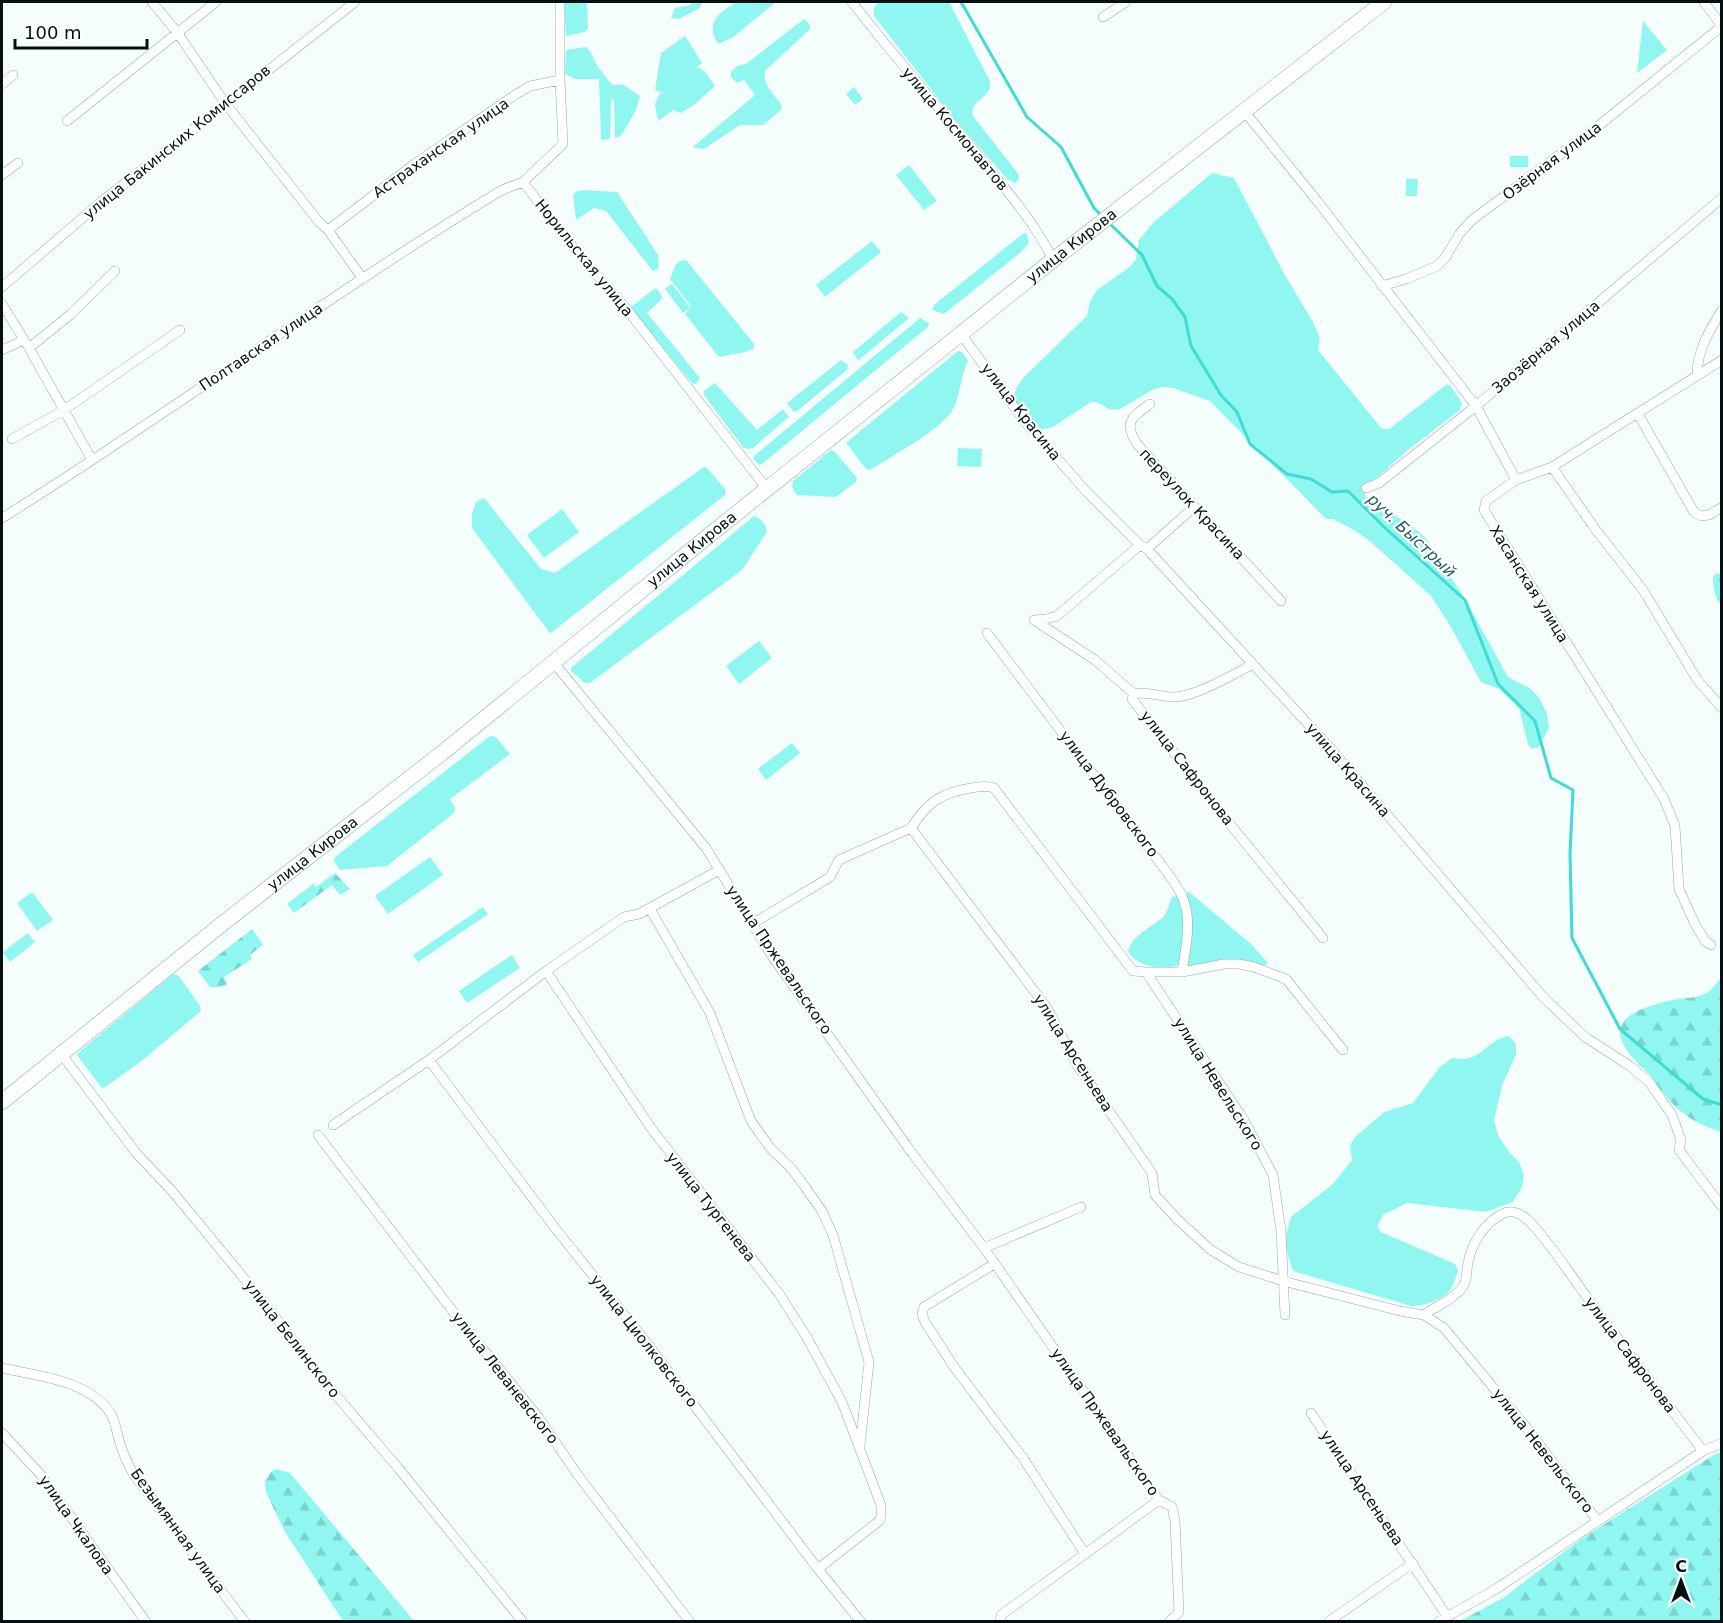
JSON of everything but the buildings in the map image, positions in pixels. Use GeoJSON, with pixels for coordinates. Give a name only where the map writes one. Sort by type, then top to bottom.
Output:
{"type":"FeatureCollection","features":[{"type":"Feature","properties":{"kind":"main road","name":"улица Кирова"},"geometry":{"type":"LineString","coordinates":[[2,1102],[206,937],[554,663],[1053,260],[1384,2]]}},
{"type":"Feature","properties":{"kind":"street"},"geometry":{"type":"LineString","coordinates":[[152,2],[177,32],[225,103],[319,222],[328,230],[363,279]]}},
{"type":"Feature","properties":{"kind":"street"},"geometry":{"type":"LineString","coordinates":[[67,121],[216,2]]}},
{"type":"Feature","properties":{"kind":"street","name":"улица Бакинских Комиссаров"},"geometry":{"type":"LineString","coordinates":[[2,287],[101,202],[355,2]]}},
{"type":"Feature","properties":{"kind":"street"},"geometry":{"type":"LineString","coordinates":[[524,182],[563,144],[560,2]]}},
{"type":"Feature","properties":{"kind":"street","name":"улица Космонавтов"},"geometry":{"type":"LineString","coordinates":[[852,2],[905,70],[1007,191],[1043,240],[1053,260]]}},
{"type":"Feature","properties":{"kind":"street"},"geometry":{"type":"LineString","coordinates":[[1103,17],[1126,2]]}},
{"type":"Feature","properties":{"kind":"street"},"geometry":{"type":"LineString","coordinates":[[1704,2],[1722,26]]}},
{"type":"Feature","properties":{"kind":"street","name":"Озёрная улица"},"geometry":{"type":"LineString","coordinates":[[1382,286],[1437,266],[1472,220],[1597,127],[1722,26]]}},
{"type":"Feature","properties":{"kind":"street"},"geometry":{"type":"LineString","coordinates":[[2,84],[13,75]]}},
{"type":"Feature","properties":{"kind":"street","name":"Астраханская улица"},"geometry":{"type":"LineString","coordinates":[[328,230],[413,165],[515,95],[530,86],[560,80]]}},
{"type":"Feature","properties":{"kind":"street"},"geometry":{"type":"LineString","coordinates":[[1244,111],[1318,202],[1476,406],[1516,480]]}},
{"type":"Feature","properties":{"kind":"street"},"geometry":{"type":"LineString","coordinates":[[2,175],[18,163]]}},
{"type":"Feature","properties":{"kind":"street","name":"Полтавская улица"},"geometry":{"type":"LineString","coordinates":[[2,518],[174,407],[363,279],[492,196],[524,182]]}},
{"type":"Feature","properties":{"kind":"street","name":"Норильская улица"},"geometry":{"type":"LineString","coordinates":[[524,182],[577,252],[626,307],[767,489]]}},
{"type":"Feature","properties":{"kind":"street","name":"Заозёрная улица"},"geometry":{"type":"LineString","coordinates":[[1366,488],[1378,483],[1476,406],[1722,198]]}},
{"type":"Feature","properties":{"kind":"street"},"geometry":{"type":"LineString","coordinates":[[2,350],[26,344],[71,314],[115,271]]}},
{"type":"Feature","properties":{"kind":"street"},"geometry":{"type":"LineString","coordinates":[[2,304],[92,460]]}},
{"type":"Feature","properties":{"kind":"street"},"geometry":{"type":"LineString","coordinates":[[1697,375],[1697,362],[1701,348],[1722,310]]}},
{"type":"Feature","properties":{"kind":"street"},"geometry":{"type":"LineString","coordinates":[[12,439],[64,410],[180,330]]}},
{"type":"Feature","properties":{"kind":"street","name":"улица Красина"},"geometry":{"type":"LineString","coordinates":[[961,334],[1026,423],[1085,490],[1144,547],[1331,749],[1544,997],[1585,1037],[1630,1066],[1649,1082],[1672,1115],[1681,1140],[1679,1150],[1722,1207]]}},
{"type":"Feature","properties":{"kind":"street","name":"Хасанская улица"},"geometry":{"type":"LineString","coordinates":[[1712,945],[1706,941],[1695,924],[1679,889],[1675,826],[1664,799],[1484,510],[1486,501],[1516,480],[1552,467],[1722,360]]}},
{"type":"Feature","properties":{"kind":"street","name":"переулок Красина"},"geometry":{"type":"LineString","coordinates":[[1150,404],[1132,418],[1131,435],[1281,601]]}},
{"type":"Feature","properties":{"kind":"street"},"geometry":{"type":"LineString","coordinates":[[1638,414],[1694,512],[1701,516],[1709,515],[1722,507]]}},
{"type":"Feature","properties":{"kind":"street"},"geometry":{"type":"LineString","coordinates":[[1552,467],[1596,530],[1643,590],[1698,681],[1722,708]]}},
{"type":"Feature","properties":{"kind":"street"},"geometry":{"type":"LineString","coordinates":[[1144,547],[1194,507]]}},
{"type":"Feature","properties":{"kind":"street","name":"улица Сафронова"},"geometry":{"type":"LineString","coordinates":[[1144,547],[1057,615],[1034,620],[1095,660],[1134,694],[1132,699],[1323,938]]}},
{"type":"Feature","properties":{"kind":"street","name":"улица Дубровского"},"geometry":{"type":"LineString","coordinates":[[987,633],[1158,859],[1181,894],[1187,910],[1187,941],[1182,972]]}},
{"type":"Feature","properties":{"kind":"street","name":"улица Пржевальского"},"geometry":{"type":"LineString","coordinates":[[554,663],[689,827],[752,924],[909,1149],[984,1248],[1159,1500],[1172,1506],[1179,1612],[1169,1622]]}},
{"type":"Feature","properties":{"kind":"street"},"geometry":{"type":"LineString","coordinates":[[1134,694],[1148,692],[1171,697],[1184,695],[1227,678],[1253,664]]}},
{"type":"Feature","properties":{"kind":"street","name":"улица Невельского"},"geometry":{"type":"LineString","coordinates":[[911,828],[926,808],[943,795],[964,789],[989,786],[994,788],[1133,970],[1146,972],[1244,1120],[1273,1175],[1281,1231],[1283,1281],[1424,1315],[1444,1328],[1526,1427],[1597,1520]]}},
{"type":"Feature","properties":{"kind":"street"},"geometry":{"type":"LineString","coordinates":[[752,924],[830,877],[839,860],[911,828]]}},
{"type":"Feature","properties":{"kind":"street","name":"улица Арсеньева"},"geometry":{"type":"LineString","coordinates":[[911,828],[1047,1008],[1077,1065],[1152,1173],[1155,1195],[1211,1250],[1239,1267],[1283,1281]]}},
{"type":"Feature","properties":{"kind":"street"},"geometry":{"type":"LineString","coordinates":[[333,1125],[429,1060],[546,971],[624,917],[650,909],[719,870]]}},
{"type":"Feature","properties":{"kind":"street"},"geometry":{"type":"LineString","coordinates":[[650,909],[710,1013],[720,1034],[751,1120],[771,1149],[791,1168],[810,1192],[833,1235],[869,1362],[860,1451]]}},
{"type":"Feature","properties":{"kind":"street"},"geometry":{"type":"LineString","coordinates":[[1146,972],[1182,972],[1224,964],[1239,964],[1286,979],[1342,1050]]}},
{"type":"Feature","properties":{"kind":"street","name":"улица Тургенева"},"geometry":{"type":"LineString","coordinates":[[546,971],[651,1128],[780,1295],[842,1402],[881,1505],[881,1516],[879,1521],[818,1569]]}},
{"type":"Feature","properties":{"kind":"street","name":"улица Белинского"},"geometry":{"type":"LineString","coordinates":[[62,1055],[137,1154],[172,1191],[266,1305],[323,1380],[399,1469],[523,1622]]}},
{"type":"Feature","properties":{"kind":"street","name":"улица Циолковского"},"geometry":{"type":"LineString","coordinates":[[429,1060],[555,1228],[647,1343],[818,1569],[861,1622]]}},
{"type":"Feature","properties":{"kind":"street","name":"улица Леваневского"},"geometry":{"type":"LineString","coordinates":[[318,1135],[458,1318],[539,1418],[577,1474],[690,1622]]}},
{"type":"Feature","properties":{"kind":"street"},"geometry":{"type":"LineString","coordinates":[[984,1248],[1081,1207]]}},
{"type":"Feature","properties":{"kind":"street","name":"улица Сафронова"},"geometry":{"type":"LineString","coordinates":[[1424,1315],[1452,1298],[1462,1288],[1465,1283],[1469,1256],[1487,1224],[1504,1213],[1517,1213],[1528,1220],[1703,1451]]}},
{"type":"Feature","properties":{"kind":"street"},"geometry":{"type":"LineString","coordinates":[[994,1264],[924,1307],[922,1314],[954,1367],[1023,1458],[1085,1554]]}},
{"type":"Feature","properties":{"kind":"street"},"geometry":{"type":"LineString","coordinates":[[1283,1281],[1285,1314]]}},
{"type":"Feature","properties":{"kind":"street","name":"Безымянная улица"},"geometry":{"type":"LineString","coordinates":[[2,1368],[57,1380],[92,1395],[105,1408],[113,1420],[123,1453],[134,1475],[245,1622]]}},
{"type":"Feature","properties":{"kind":"street","name":"улица Арсеньева"},"geometry":{"type":"LineString","coordinates":[[1311,1413],[1447,1616]]}},
{"type":"Feature","properties":{"kind":"street","name":"улица Чкалова"},"geometry":{"type":"LineString","coordinates":[[2,1433],[40,1475],[146,1622]]}},
{"type":"Feature","properties":{"kind":"street"},"geometry":{"type":"LineString","coordinates":[[1438,1622],[1496,1589],[1703,1451],[1722,1443]]}},
{"type":"Feature","properties":{"kind":"street"},"geometry":{"type":"LineString","coordinates":[[1000,1622],[1001,1615],[1159,1500]]}},
{"type":"Feature","properties":{"kind":"street"},"geometry":{"type":"LineString","coordinates":[[1328,1622],[1413,1563]]}},
{"type":"Feature","properties":{"kind":"green space"},"geometry":{"type":"Polygon","coordinates":[[[564,2],[587,2],[588,29],[585,32],[566,36],[564,2]]]}},
{"type":"Feature","properties":{"kind":"green space"},"geometry":{"type":"Polygon","coordinates":[[[692,2],[702,2],[700,8],[679,19],[671,18],[675,8],[691,5],[692,2]]]}},
{"type":"Feature","properties":{"kind":"green space"},"geometry":{"type":"Polygon","coordinates":[[[737,2],[776,2],[732,38],[718,44],[713,29],[716,18],[737,2]]]}},
{"type":"Feature","properties":{"kind":"green space"},"geometry":{"type":"Polygon","coordinates":[[[879,2],[949,2],[990,81],[988,92],[974,105],[973,116],[1016,171],[1019,176],[1018,181],[1015,183],[1007,179],[952,116],[874,16],[874,8],[879,2]]]}},
{"type":"Feature","properties":{"kind":"green space"},"geometry":{"type":"Polygon","coordinates":[[[804,19],[810,25],[810,29],[765,71],[765,81],[782,106],[781,110],[763,125],[740,125],[704,149],[695,148],[694,146],[755,95],[744,80],[737,83],[731,77],[731,72],[737,66],[746,64],[804,19]]]}},
{"type":"Feature","properties":{"kind":"green space"},"geometry":{"type":"Polygon","coordinates":[[[1643,21],[1667,50],[1637,73],[1643,21]]]}},
{"type":"Feature","properties":{"kind":"green space"},"geometry":{"type":"Polygon","coordinates":[[[685,36],[702,63],[672,89],[698,67],[705,72],[715,86],[681,113],[673,110],[660,120],[657,117],[655,104],[660,93],[667,94],[655,90],[661,53],[685,36]]]}},
{"type":"Feature","properties":{"kind":"green space"},"geometry":{"type":"Polygon","coordinates":[[[586,47],[612,85],[624,85],[640,96],[636,110],[621,136],[615,138],[614,101],[611,99],[610,139],[602,140],[601,138],[599,79],[575,79],[565,74],[566,50],[586,47]]]}},
{"type":"Feature","properties":{"kind":"green space"},"geometry":{"type":"Polygon","coordinates":[[[854,87],[863,99],[855,105],[846,94],[854,87]]]}},
{"type":"Feature","properties":{"kind":"green space"},"geometry":{"type":"Polygon","coordinates":[[[1510,156],[1528,156],[1528,167],[1510,167],[1510,156]]]}},
{"type":"Feature","properties":{"kind":"green space"},"geometry":{"type":"Polygon","coordinates":[[[909,165],[937,201],[924,210],[896,175],[909,165]]]}},
{"type":"Feature","properties":{"kind":"green space"},"geometry":{"type":"Polygon","coordinates":[[[1212,173],[1234,178],[1286,277],[1313,322],[1320,338],[1318,350],[1382,429],[1389,429],[1446,385],[1450,385],[1462,403],[1460,410],[1409,449],[1365,488],[1365,496],[1425,537],[1465,599],[1508,677],[1531,689],[1540,699],[1547,714],[1549,728],[1539,747],[1532,749],[1528,744],[1519,708],[1499,689],[1481,682],[1431,596],[1371,542],[1333,519],[1326,519],[1210,401],[1173,388],[1162,387],[1154,389],[1120,409],[1115,410],[1091,402],[1053,427],[1041,430],[1028,419],[1015,400],[1014,394],[1024,377],[1087,316],[1090,301],[1097,290],[1131,266],[1136,259],[1139,240],[1153,223],[1212,173]]]}},
{"type":"Feature","properties":{"kind":"green space"},"geometry":{"type":"Polygon","coordinates":[[[1406,179],[1418,179],[1417,196],[1406,196],[1406,179]]]}},
{"type":"Feature","properties":{"kind":"green space"},"geometry":{"type":"Polygon","coordinates":[[[583,190],[617,192],[658,255],[659,268],[653,271],[606,211],[594,208],[576,220],[573,195],[583,190]]]}},
{"type":"Feature","properties":{"kind":"green space"},"geometry":{"type":"Polygon","coordinates":[[[1024,233],[1027,234],[1029,243],[1020,253],[944,314],[932,310],[934,305],[1024,233]]]}},
{"type":"Feature","properties":{"kind":"green space"},"geometry":{"type":"Polygon","coordinates":[[[872,241],[881,252],[825,297],[816,285],[872,241]]]}},
{"type":"Feature","properties":{"kind":"green space"},"geometry":{"type":"Polygon","coordinates":[[[683,260],[687,261],[754,344],[754,348],[722,357],[718,356],[685,314],[691,306],[670,279],[676,264],[683,260]]]}},
{"type":"Feature","properties":{"kind":"green space"},"geometry":{"type":"Polygon","coordinates":[[[672,284],[690,307],[683,313],[665,289],[672,284]]]}},
{"type":"Feature","properties":{"kind":"green space"},"geometry":{"type":"Polygon","coordinates":[[[654,289],[657,289],[662,299],[647,313],[700,378],[696,384],[692,383],[631,309],[654,289]]]}},
{"type":"Feature","properties":{"kind":"green space"},"geometry":{"type":"Polygon","coordinates":[[[901,312],[909,318],[859,360],[857,359],[853,352],[901,312]]]}},
{"type":"Feature","properties":{"kind":"green space"},"geometry":{"type":"Polygon","coordinates":[[[920,318],[929,323],[928,327],[759,465],[753,458],[754,456],[920,318]]]}},
{"type":"Feature","properties":{"kind":"green space"},"geometry":{"type":"Polygon","coordinates":[[[958,351],[962,352],[968,361],[952,411],[938,426],[916,441],[875,467],[866,469],[847,442],[958,351]]]}},
{"type":"Feature","properties":{"kind":"green space"},"geometry":{"type":"Polygon","coordinates":[[[841,360],[848,365],[847,370],[796,412],[793,411],[787,403],[841,360]]]}},
{"type":"Feature","properties":{"kind":"green space"},"geometry":{"type":"Polygon","coordinates":[[[715,383],[757,430],[783,409],[789,417],[753,448],[743,447],[704,395],[704,391],[715,383]]]}},
{"type":"Feature","properties":{"kind":"green space"},"geometry":{"type":"Polygon","coordinates":[[[958,448],[982,449],[981,467],[957,466],[958,448]]]}},
{"type":"Feature","properties":{"kind":"green space"},"geometry":{"type":"Polygon","coordinates":[[[831,450],[857,478],[856,482],[836,497],[797,495],[792,487],[793,481],[831,450]]]}},
{"type":"Feature","properties":{"kind":"green space"},"geometry":{"type":"Polygon","coordinates":[[[704,467],[726,490],[725,495],[551,633],[472,528],[472,514],[476,502],[484,498],[541,569],[555,573],[704,467]]]}},
{"type":"Feature","properties":{"kind":"green space"},"geometry":{"type":"Polygon","coordinates":[[[562,509],[579,532],[544,558],[527,535],[562,509]]]}},
{"type":"Feature","properties":{"kind":"green space"},"geometry":{"type":"Polygon","coordinates":[[[754,516],[763,522],[767,532],[742,570],[590,683],[585,683],[571,671],[571,668],[754,516]]]}},
{"type":"Feature","properties":{"kind":"green space"},"geometry":{"type":"Polygon","coordinates":[[[1718,573],[1721,575],[1721,604],[1715,595],[1713,583],[1713,576],[1718,573]]]}},
{"type":"Feature","properties":{"kind":"green space"},"geometry":{"type":"Polygon","coordinates":[[[759,641],[772,658],[739,684],[726,666],[759,641]]]}},
{"type":"Feature","properties":{"kind":"green space"},"geometry":{"type":"Polygon","coordinates":[[[490,736],[496,737],[510,754],[450,799],[455,808],[454,813],[387,866],[340,870],[334,861],[335,857],[490,736]]]}},
{"type":"Feature","properties":{"kind":"green space"},"geometry":{"type":"Polygon","coordinates":[[[792,743],[800,753],[766,780],[758,769],[792,743]]]}},
{"type":"Feature","properties":{"kind":"green space"},"geometry":{"type":"Polygon","coordinates":[[[430,857],[443,875],[388,914],[375,896],[430,857]]]}},
{"type":"Feature","properties":{"kind":"green space"},"geometry":{"type":"Polygon","coordinates":[[[335,873],[350,889],[340,895],[332,885],[294,913],[287,904],[314,883],[316,887],[335,873]]]}},
{"type":"Feature","properties":{"kind":"green space"},"geometry":{"type":"Polygon","coordinates":[[[1188,891],[1251,944],[1268,963],[1264,966],[1232,960],[1187,966],[1190,909],[1186,894],[1188,891]]]}},
{"type":"Feature","properties":{"kind":"green space"},"geometry":{"type":"Polygon","coordinates":[[[32,892],[53,920],[37,931],[17,903],[32,892]]]}},
{"type":"Feature","properties":{"kind":"green space"},"geometry":{"type":"Polygon","coordinates":[[[1177,896],[1181,903],[1184,920],[1184,939],[1179,965],[1165,968],[1137,961],[1128,951],[1134,940],[1164,916],[1172,897],[1177,896]]]}},
{"type":"Feature","properties":{"kind":"green space"},"geometry":{"type":"Polygon","coordinates":[[[483,907],[488,914],[418,962],[413,955],[483,907]]]}},
{"type":"Feature","properties":{"kind":"green space"},"geometry":{"type":"Polygon","coordinates":[[[252,929],[263,945],[250,955],[252,959],[224,977],[227,984],[221,987],[210,987],[198,971],[252,929]]]}},
{"type":"Feature","properties":{"kind":"green space"},"geometry":{"type":"Polygon","coordinates":[[[28,933],[35,942],[10,962],[3,952],[28,933]]]}},
{"type":"Feature","properties":{"kind":"green space"},"geometry":{"type":"Polygon","coordinates":[[[512,955],[520,968],[467,1003],[459,991],[512,955]]]}},
{"type":"Feature","properties":{"kind":"green space"},"geometry":{"type":"Polygon","coordinates":[[[173,974],[179,976],[200,1006],[201,1011],[144,1059],[104,1088],[101,1087],[77,1055],[78,1053],[173,974]]]}},
{"type":"Feature","properties":{"kind":"green space"},"geometry":{"type":"Polygon","coordinates":[[[1721,978],[1721,1132],[1697,1122],[1677,1108],[1631,1055],[1620,1032],[1623,1023],[1641,1010],[1656,1004],[1705,994],[1721,978]]]}},
{"type":"Feature","properties":{"kind":"green space"},"geometry":{"type":"Polygon","coordinates":[[[1509,1036],[1516,1044],[1516,1055],[1503,1083],[1494,1120],[1498,1135],[1519,1162],[1524,1175],[1522,1187],[1513,1202],[1486,1212],[1407,1203],[1383,1215],[1377,1227],[1381,1232],[1455,1264],[1458,1271],[1448,1293],[1433,1302],[1411,1306],[1293,1271],[1287,1252],[1286,1235],[1291,1217],[1333,1184],[1352,1160],[1350,1146],[1354,1138],[1384,1112],[1413,1103],[1439,1068],[1452,1058],[1470,1058],[1501,1038],[1509,1036]]]}},
{"type":"Feature","properties":{"kind":"green space"},"geometry":{"type":"Polygon","coordinates":[[[1721,1452],[1721,1621],[1460,1621],[1503,1598],[1581,1539],[1721,1452]]]}},
{"type":"Feature","properties":{"kind":"green space"},"geometry":{"type":"Polygon","coordinates":[[[276,1469],[290,1473],[414,1621],[343,1621],[285,1532],[266,1492],[265,1481],[276,1469]]]}},
{"type":"Feature","properties":{"kind":"waterway","name":"руч. Быстрый"},"geometry":{"type":"LineString","coordinates":[[961,2],[1027,117],[1061,147],[1094,208],[1101,215]]}},
{"type":"Feature","properties":{"kind":"waterway","name":"руч. Быстрый"},"geometry":{"type":"LineString","coordinates":[[1108,222],[1142,255],[1157,286],[1172,299],[1185,317],[1191,346],[1221,395],[1237,412],[1250,444],[1287,474],[1311,479],[1332,492],[1348,491],[1465,600],[1498,684],[1535,721],[1551,778],[1573,790],[1570,854],[1572,938],[1620,1029],[1703,1099],[1722,1105]]}}]}
